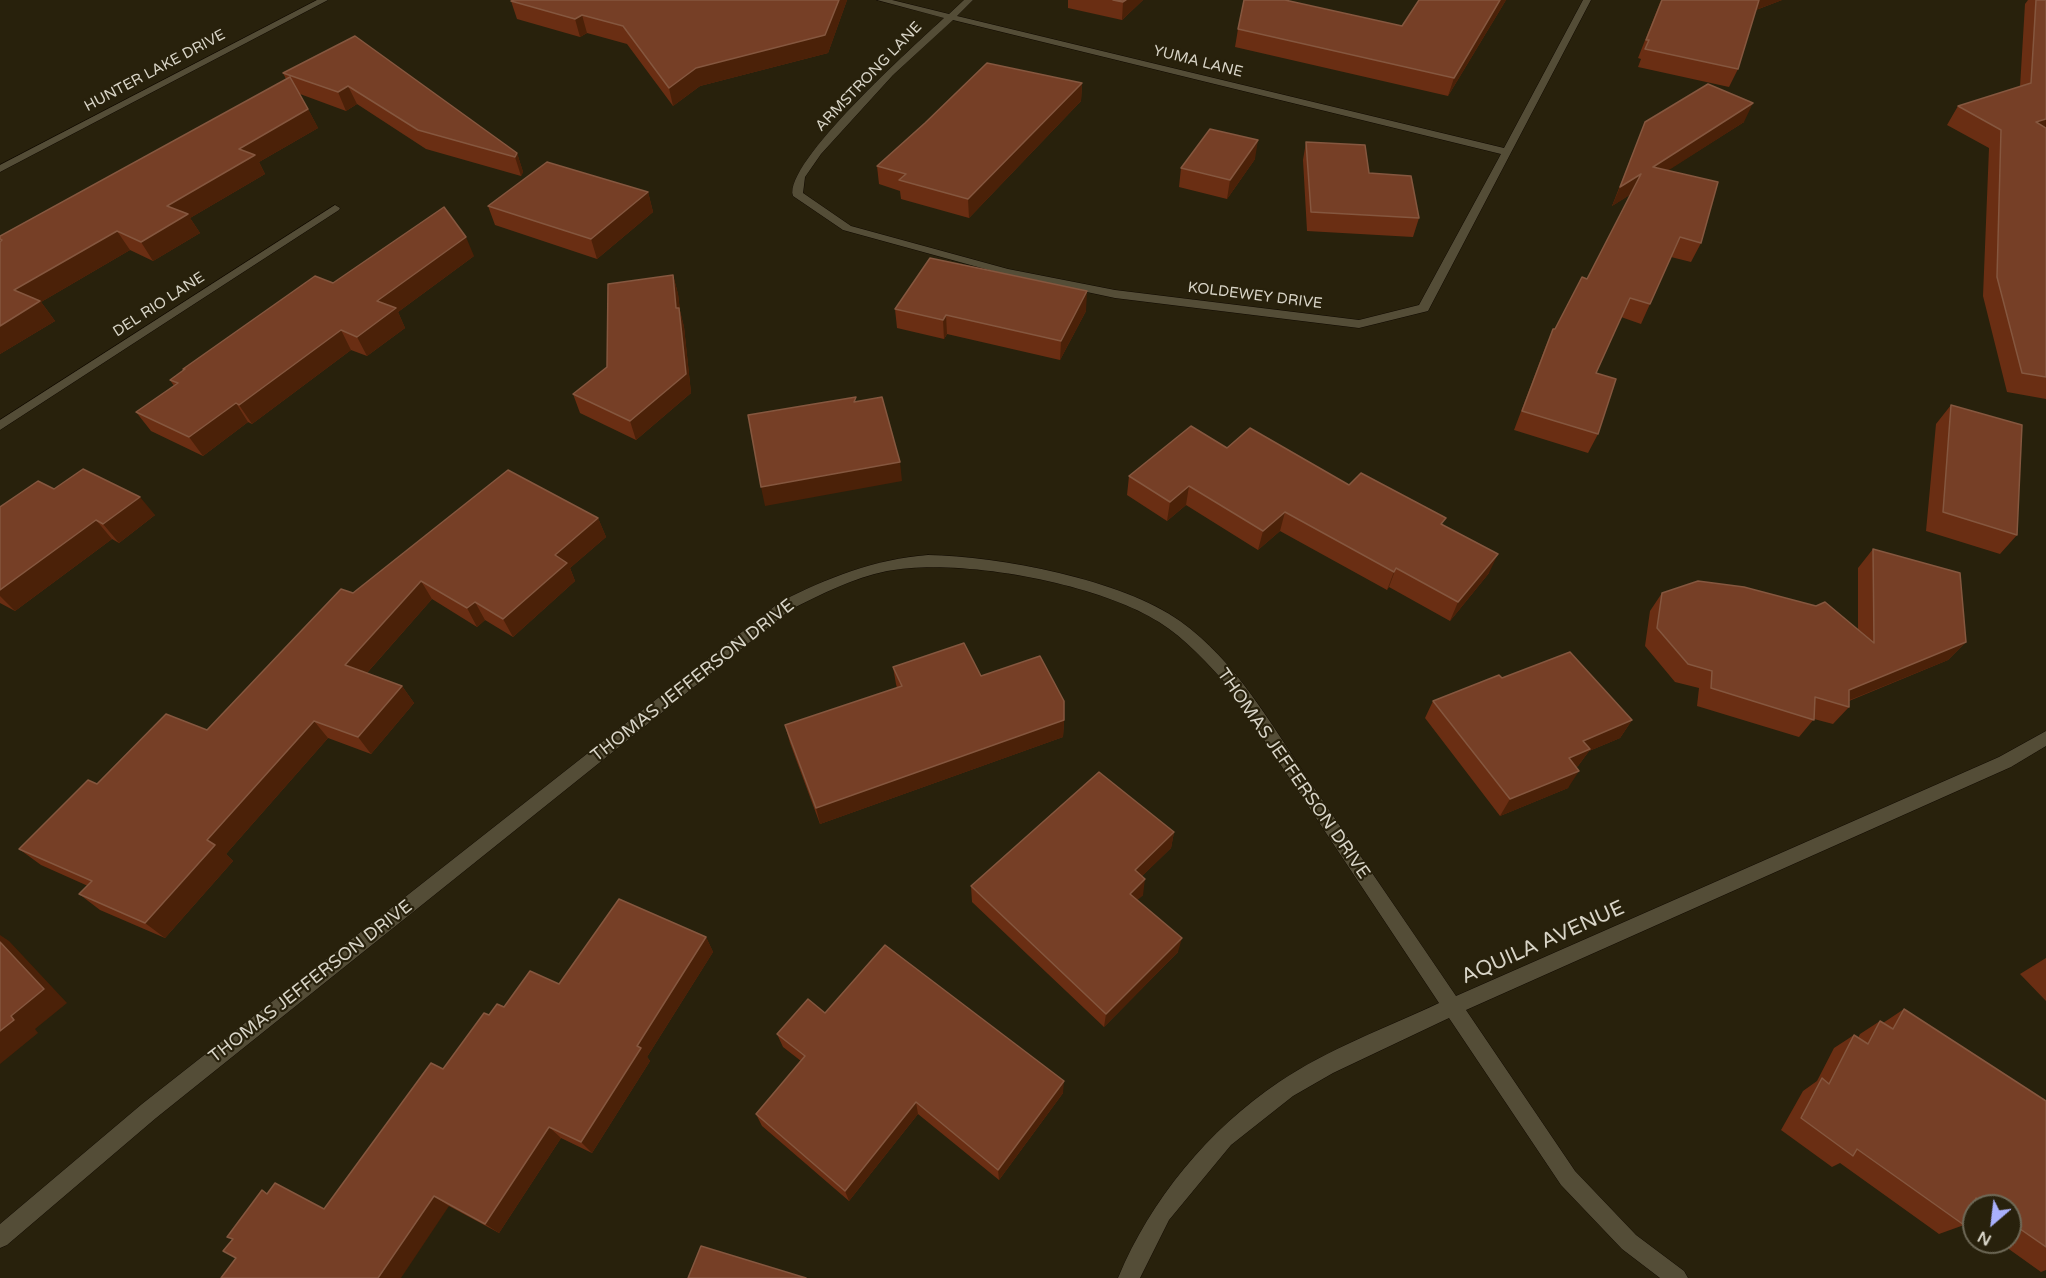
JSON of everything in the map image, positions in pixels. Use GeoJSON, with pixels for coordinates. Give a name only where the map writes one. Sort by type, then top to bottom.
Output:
{"type":"FeatureCollection","features":[{"type":"Feature","properties":{"kind":"street","name":"HUNTER LAKE DRIVE"},"geometry":{"type":"LineString","coordinates":[[0,169],[324,0]]}},
{"type":"Feature","properties":{"kind":"street","name":"YUMA LANE"},"geometry":{"type":"LineString","coordinates":[[881,0],[1507,152]]}},
{"type":"Feature","properties":{"kind":"street","name":"ARMSTRONG LANE"},"geometry":{"type":"LineString","coordinates":[[818,152],[890,73],[969,0]]}},
{"type":"Feature","properties":{"kind":"street","name":"KOLDEWEY DRIVE"},"geometry":{"type":"LineString","coordinates":[[818,152],[800,177],[797,194],[847,228],[1007,272],[1115,294],[1359,324],[1424,308],[1587,0]]}},
{"type":"Feature","properties":{"kind":"street","name":"DEL RIO LANE"},"geometry":{"type":"LineString","coordinates":[[0,426],[335,208]]}},
{"type":"Feature","properties":{"kind":"street","name":"THOMAS JEFFERSON DRIVE"},"geometry":{"type":"LineString","coordinates":[[0,1238],[149,1110],[785,606],[834,581],[888,566],[942,560],[991,564],[1104,591],[1153,612],[1199,644],[1234,683],[1568,1178],[1629,1242],[1677,1278]]}},
{"type":"Feature","properties":{"kind":"street","name":"AQUILA AVENUE"},"geometry":{"type":"LineString","coordinates":[[1129,1278],[1162,1213],[1224,1138],[1286,1089],[1326,1066],[1452,1008],[2005,762],[2046,738]]}},
{"type":"Feature","properties":{"kind":"building"},"geometry":{"type":"Polygon","coordinates":[[[839,0],[825,35],[696,68],[669,88],[623,26],[582,15],[575,19],[511,1],[839,0]]]}},
{"type":"Feature","properties":{"kind":"building"},"geometry":{"type":"Polygon","coordinates":[[[1244,0],[1285,0],[1402,26],[1419,0],[1500,0],[1454,78],[1238,29],[1244,0]]]}},
{"type":"Feature","properties":{"kind":"building"},"geometry":{"type":"Polygon","coordinates":[[[1662,0],[1759,0],[1738,69],[1645,49],[1649,40],[1646,40],[1662,0]]]}},
{"type":"Feature","properties":{"kind":"building"},"geometry":{"type":"Polygon","coordinates":[[[2036,0],[2046,0],[2046,119],[2036,122],[2046,128],[2046,377],[2022,373],[1997,277],[2001,130],[1958,106],[2031,83],[2036,0]]]}},
{"type":"Feature","properties":{"kind":"building"},"geometry":{"type":"Polygon","coordinates":[[[355,36],[517,153],[515,157],[418,130],[348,86],[338,92],[283,73],[355,36]]]}},
{"type":"Feature","properties":{"kind":"building"},"geometry":{"type":"Polygon","coordinates":[[[987,63],[1082,83],[968,199],[899,180],[906,174],[877,166],[925,123],[987,63]]]}},
{"type":"Feature","properties":{"kind":"building"},"geometry":{"type":"Polygon","coordinates":[[[290,77],[308,109],[239,149],[255,155],[167,206],[188,214],[141,242],[117,231],[14,290],[40,301],[0,326],[0,242],[2,240],[0,236],[290,77]]]}},
{"type":"Feature","properties":{"kind":"building"},"geometry":{"type":"Polygon","coordinates":[[[1708,84],[1753,103],[1653,167],[1718,182],[1701,243],[1680,237],[1650,304],[1630,298],[1596,373],[1616,379],[1598,434],[1522,411],[1553,329],[1582,277],[1587,279],[1641,174],[1620,187],[1645,122],[1708,84]]]}},
{"type":"Feature","properties":{"kind":"building"},"geometry":{"type":"Polygon","coordinates":[[[1210,129],[1258,140],[1230,180],[1181,168],[1210,129]]]}},
{"type":"Feature","properties":{"kind":"building"},"geometry":{"type":"Polygon","coordinates":[[[1306,142],[1365,145],[1369,173],[1411,176],[1419,218],[1311,212],[1306,142]]]}},
{"type":"Feature","properties":{"kind":"building"},"geometry":{"type":"Polygon","coordinates":[[[547,162],[648,192],[591,239],[488,206],[547,162]]]}},
{"type":"Feature","properties":{"kind":"building"},"geometry":{"type":"Polygon","coordinates":[[[444,207],[466,237],[377,301],[396,308],[357,337],[341,330],[239,405],[236,403],[189,437],[136,412],[178,383],[170,380],[185,369],[183,369],[315,276],[333,283],[444,207]]]}},
{"type":"Feature","properties":{"kind":"building"},"geometry":{"type":"Polygon","coordinates":[[[930,258],[1087,291],[1061,341],[946,315],[943,320],[895,309],[930,258]]]}},
{"type":"Feature","properties":{"kind":"building"},"geometry":{"type":"Polygon","coordinates":[[[673,275],[686,374],[630,421],[573,394],[607,367],[608,284],[673,275]]]}},
{"type":"Feature","properties":{"kind":"building"},"geometry":{"type":"Polygon","coordinates":[[[856,397],[854,402],[882,397],[900,462],[761,487],[748,415],[856,397]]]}},
{"type":"Feature","properties":{"kind":"building"},"geometry":{"type":"Polygon","coordinates":[[[1951,405],[2022,425],[2017,535],[1943,512],[1951,405]]]}},
{"type":"Feature","properties":{"kind":"building"},"geometry":{"type":"Polygon","coordinates":[[[1191,426],[1227,448],[1250,428],[1349,485],[1361,473],[1446,518],[1441,524],[1498,554],[1458,602],[1396,568],[1394,572],[1285,512],[1263,531],[1189,486],[1170,502],[1129,476],[1191,426]]]}},
{"type":"Feature","properties":{"kind":"building"},"geometry":{"type":"Polygon","coordinates":[[[83,469],[140,497],[103,524],[96,520],[0,590],[0,507],[38,481],[54,489],[83,469]]]}},
{"type":"Feature","properties":{"kind":"building"},"geometry":{"type":"Polygon","coordinates":[[[508,470],[598,518],[555,555],[567,563],[503,619],[475,602],[467,608],[421,581],[345,665],[402,686],[358,737],[314,721],[207,840],[215,845],[145,923],[79,894],[92,881],[19,849],[88,780],[97,784],[166,714],[207,730],[341,589],[353,593],[508,470]]]}},
{"type":"Feature","properties":{"kind":"building"},"geometry":{"type":"Polygon","coordinates":[[[1873,549],[1960,573],[1966,642],[1849,690],[1849,707],[1815,697],[1814,720],[1711,688],[1712,671],[1688,664],[1657,628],[1662,593],[1698,581],[1744,587],[1816,606],[1825,602],[1874,643],[1873,549]]]}},
{"type":"Feature","properties":{"kind":"building"},"geometry":{"type":"Polygon","coordinates":[[[964,643],[981,676],[1040,656],[1064,701],[1064,720],[816,808],[785,725],[902,686],[893,667],[964,643]]]}},
{"type":"Feature","properties":{"kind":"building"},"geometry":{"type":"Polygon","coordinates":[[[1570,652],[1632,720],[1583,741],[1590,749],[1569,758],[1579,771],[1510,799],[1433,701],[1499,675],[1502,678],[1570,652]]]}},
{"type":"Feature","properties":{"kind":"building"},"geometry":{"type":"Polygon","coordinates":[[[1099,772],[1174,832],[1135,870],[1145,879],[1130,894],[1182,938],[1106,1014],[971,886],[1099,772]]]}},
{"type":"Feature","properties":{"kind":"building"},"geometry":{"type":"Polygon","coordinates":[[[619,899],[706,937],[637,1046],[641,1048],[581,1142],[549,1127],[485,1224],[434,1196],[378,1278],[221,1278],[236,1258],[223,1251],[233,1239],[227,1237],[262,1190],[267,1194],[275,1183],[324,1209],[431,1063],[443,1069],[484,1013],[489,1015],[497,1004],[504,1007],[530,971],[559,984],[619,899]]]}},
{"type":"Feature","properties":{"kind":"building"},"geometry":{"type":"Polygon","coordinates":[[[0,942],[44,989],[11,1016],[14,1020],[0,1031],[0,942]]]}},
{"type":"Feature","properties":{"kind":"building"},"geometry":{"type":"Polygon","coordinates":[[[885,945],[1064,1081],[998,1170],[916,1102],[845,1191],[756,1114],[805,1056],[777,1034],[808,999],[825,1013],[885,945]]]}},
{"type":"Feature","properties":{"kind":"building"},"geometry":{"type":"Polygon","coordinates":[[[1904,1009],[2046,1101],[2046,1247],[2022,1230],[2022,1194],[1962,1194],[1962,1224],[1857,1149],[1853,1156],[1801,1118],[1822,1078],[1829,1084],[1854,1035],[1868,1044],[1880,1021],[1893,1029],[1904,1009]]]}},
{"type":"Feature","properties":{"kind":"building"},"geometry":{"type":"Polygon","coordinates":[[[701,1246],[806,1278],[688,1278],[701,1246]]]}}]}
